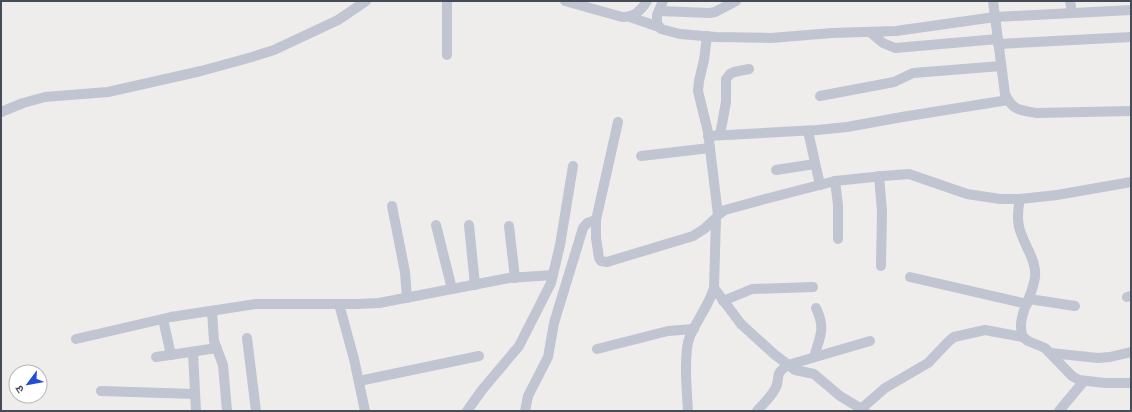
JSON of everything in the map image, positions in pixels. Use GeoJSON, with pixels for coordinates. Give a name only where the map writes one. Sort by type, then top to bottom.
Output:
{"type":"FeatureCollection","features":[{"type":"Feature","properties":{"kind":"street"},"geometry":{"type":"LineString","coordinates":[[1,112],[23,103],[45,97],[108,92],[201,71],[252,57],[274,50],[338,20],[366,1]]}},
{"type":"Feature","properties":{"kind":"street"},"geometry":{"type":"LineString","coordinates":[[447,1],[447,55]]}},
{"type":"Feature","properties":{"kind":"street"},"geometry":{"type":"LineString","coordinates":[[565,1],[622,18],[637,14],[647,1]]}},
{"type":"Feature","properties":{"kind":"street"},"geometry":{"type":"LineString","coordinates":[[659,27],[657,19],[663,1]]}},
{"type":"Feature","properties":{"kind":"street"},"geometry":{"type":"LineString","coordinates":[[659,11],[710,13],[736,1]]}},
{"type":"Feature","properties":{"kind":"street"},"geometry":{"type":"LineString","coordinates":[[993,1],[1005,94],[1015,108],[1037,112],[1131,111]]}},
{"type":"Feature","properties":{"kind":"street"},"geometry":{"type":"LineString","coordinates":[[1070,1],[1072,13]]}},
{"type":"Feature","properties":{"kind":"street"},"geometry":{"type":"LineString","coordinates":[[630,17],[680,34],[771,38],[832,33],[896,31],[995,17],[1131,10]]}},
{"type":"Feature","properties":{"kind":"street"},"geometry":{"type":"LineString","coordinates":[[870,32],[883,43],[895,48],[998,41],[1131,37]]}},
{"type":"Feature","properties":{"kind":"street"},"geometry":{"type":"LineString","coordinates":[[688,411],[686,383],[687,347],[690,337],[711,297],[714,288],[717,217],[710,148],[698,91],[707,36]]}},
{"type":"Feature","properties":{"kind":"street"},"geometry":{"type":"LineString","coordinates":[[820,96],[894,82],[913,73],[1001,66]]}},
{"type":"Feature","properties":{"kind":"street"},"geometry":{"type":"LineString","coordinates":[[720,135],[726,102],[726,80],[730,74],[734,72],[749,69]]}},
{"type":"Feature","properties":{"kind":"street"},"geometry":{"type":"LineString","coordinates":[[708,136],[808,131],[847,127],[1008,100]]}},
{"type":"Feature","properties":{"kind":"street"},"geometry":{"type":"LineString","coordinates":[[618,122],[596,220],[596,238],[599,258],[604,262],[693,236],[704,229],[725,210],[835,181],[909,174],[966,194],[1000,199],[1020,199],[1057,195],[1131,182]]}},
{"type":"Feature","properties":{"kind":"street"},"geometry":{"type":"LineString","coordinates":[[808,131],[820,185]]}},
{"type":"Feature","properties":{"kind":"street"},"geometry":{"type":"LineString","coordinates":[[641,156],[710,148]]}},
{"type":"Feature","properties":{"kind":"street"},"geometry":{"type":"LineString","coordinates":[[776,170],[815,164]]}},
{"type":"Feature","properties":{"kind":"street"},"geometry":{"type":"LineString","coordinates":[[467,411],[482,390],[519,346],[551,283],[573,166]]}},
{"type":"Feature","properties":{"kind":"street"},"geometry":{"type":"LineString","coordinates":[[880,176],[882,212],[881,266]]}},
{"type":"Feature","properties":{"kind":"street"},"geometry":{"type":"LineString","coordinates":[[835,181],[838,205],[838,239]]}},
{"type":"Feature","properties":{"kind":"street"},"geometry":{"type":"LineString","coordinates":[[1020,199],[1018,215],[1019,227],[1034,269],[1035,278],[1020,326],[1023,337]]}},
{"type":"Feature","properties":{"kind":"street"},"geometry":{"type":"LineString","coordinates":[[392,206],[405,272],[407,298]]}},
{"type":"Feature","properties":{"kind":"street"},"geometry":{"type":"LineString","coordinates":[[525,411],[528,396],[548,357],[554,324],[583,228],[586,223],[596,220]]}},
{"type":"Feature","properties":{"kind":"street"},"geometry":{"type":"LineString","coordinates":[[436,225],[452,290]]}},
{"type":"Feature","properties":{"kind":"street"},"geometry":{"type":"LineString","coordinates":[[469,225],[475,285]]}},
{"type":"Feature","properties":{"kind":"street"},"geometry":{"type":"LineString","coordinates":[[509,226],[515,278]]}},
{"type":"Feature","properties":{"kind":"street"},"geometry":{"type":"LineString","coordinates":[[76,339],[163,319],[256,304],[379,303],[515,278],[553,275]]}},
{"type":"Feature","properties":{"kind":"street"},"geometry":{"type":"LineString","coordinates":[[910,277],[1028,301],[1074,306]]}},
{"type":"Feature","properties":{"kind":"street"},"geometry":{"type":"LineString","coordinates":[[723,301],[752,289],[813,287]]}},
{"type":"Feature","properties":{"kind":"street"},"geometry":{"type":"LineString","coordinates":[[714,288],[741,324],[788,365],[795,370],[814,374],[847,406],[863,410],[885,388],[928,363],[949,340],[954,337],[985,330],[1023,337],[1028,341],[1045,348],[1072,376],[1084,381],[1131,383]]}},
{"type":"Feature","properties":{"kind":"street"},"geometry":{"type":"LineString","coordinates":[[339,304],[359,381],[365,411]]}},
{"type":"Feature","properties":{"kind":"street"},"geometry":{"type":"LineString","coordinates":[[814,357],[822,328],[821,318],[816,308]]}},
{"type":"Feature","properties":{"kind":"street"},"geometry":{"type":"LineString","coordinates":[[212,311],[214,342],[223,365],[227,411]]}},
{"type":"Feature","properties":{"kind":"street"},"geometry":{"type":"LineString","coordinates":[[163,319],[171,355]]}},
{"type":"Feature","properties":{"kind":"street"},"geometry":{"type":"LineString","coordinates":[[597,349],[668,331],[694,329]]}},
{"type":"Feature","properties":{"kind":"street"},"geometry":{"type":"LineString","coordinates":[[247,338],[256,411]]}},
{"type":"Feature","properties":{"kind":"street"},"geometry":{"type":"LineString","coordinates":[[757,411],[776,389],[778,375],[780,371],[788,365],[870,341]]}},
{"type":"Feature","properties":{"kind":"street"},"geometry":{"type":"LineString","coordinates":[[156,357],[217,348]]}},
{"type":"Feature","properties":{"kind":"street"},"geometry":{"type":"LineString","coordinates":[[193,352],[196,411]]}},
{"type":"Feature","properties":{"kind":"street"},"geometry":{"type":"LineString","coordinates":[[1051,353],[1098,358],[1131,352]]}},
{"type":"Feature","properties":{"kind":"street"},"geometry":{"type":"LineString","coordinates":[[359,381],[479,356]]}},
{"type":"Feature","properties":{"kind":"street"},"geometry":{"type":"LineString","coordinates":[[1059,411],[1084,381]]}},
{"type":"Feature","properties":{"kind":"street"},"geometry":{"type":"LineString","coordinates":[[101,391],[195,394]]}}]}
